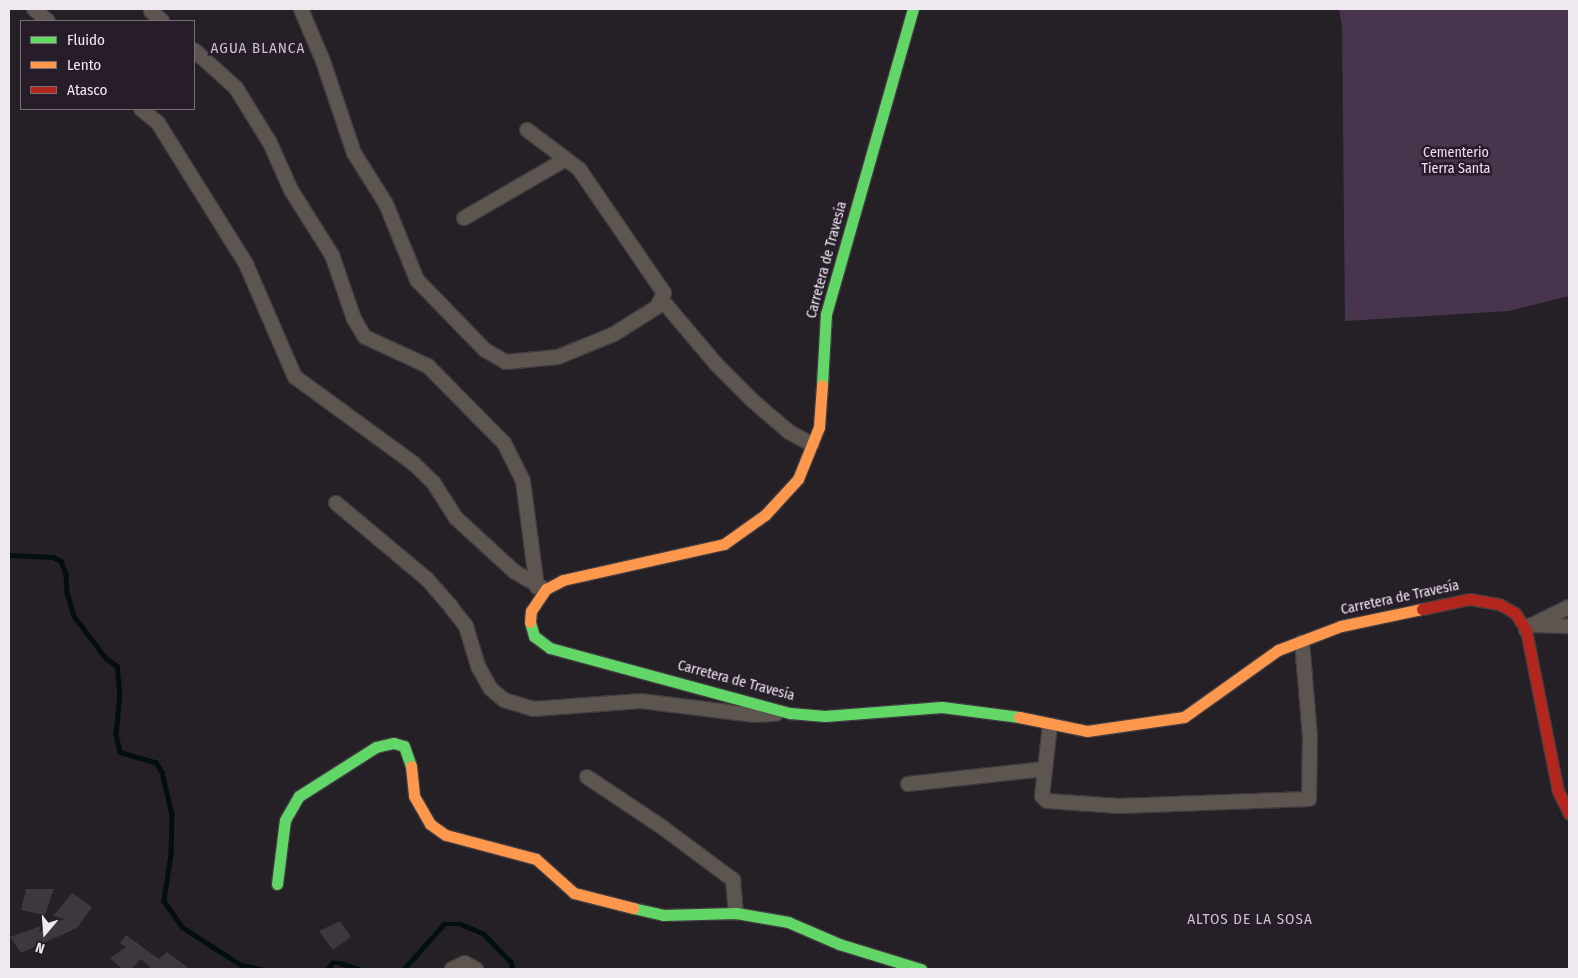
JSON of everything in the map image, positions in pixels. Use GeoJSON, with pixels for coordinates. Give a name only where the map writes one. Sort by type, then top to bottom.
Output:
{"type":"FeatureCollection","features":[{"type":"Feature","properties":{"kind":"street"},"geometry":{"type":"LineString","coordinates":[[34,9],[47,20]]}},
{"type":"Feature","properties":{"kind":"street"},"geometry":{"type":"LineString","coordinates":[[301,9],[324,61],[354,153],[386,204],[417,280],[485,350],[506,362],[558,357],[614,334],[657,307],[664,293],[593,186],[566,159],[528,130]]}},
{"type":"Feature","properties":{"kind":"street","name":"Carretera de Travesía"},"geometry":{"type":"LineString","coordinates":[[913,9],[826,314],[819,427],[798,480],[765,515],[724,544],[564,580],[542,588],[531,611],[530,625],[542,644],[790,713],[825,716],[942,707],[1011,715],[1050,725],[1086,731],[1184,717],[1216,691],[1278,650],[1340,626],[1470,599],[1498,604],[1514,614],[1529,628],[1558,791],[1569,814]]}},
{"type":"Feature","properties":{"kind":"street"},"geometry":{"type":"LineString","coordinates":[[151,11],[161,20]]}},
{"type":"Feature","properties":{"kind":"street"},"geometry":{"type":"LineString","coordinates":[[195,51],[236,88],[270,143],[291,190],[332,255],[354,319],[365,337],[428,366],[504,443],[523,481],[542,588]]}},
{"type":"Feature","properties":{"kind":"street"},"geometry":{"type":"LineString","coordinates":[[142,110],[158,123],[246,264],[295,377],[413,463],[433,482],[456,518],[515,572],[542,588]]}},
{"type":"Feature","properties":{"kind":"street"},"geometry":{"type":"LineString","coordinates":[[464,218],[566,159]]}},
{"type":"Feature","properties":{"kind":"street"},"geometry":{"type":"LineString","coordinates":[[662,300],[716,364],[753,401],[789,432],[812,444]]}},
{"type":"Feature","properties":{"kind":"street"},"geometry":{"type":"LineString","coordinates":[[336,503],[427,579],[451,607],[466,626],[478,666],[487,682],[504,700],[533,708],[640,701],[754,715],[790,713]]}},
{"type":"Feature","properties":{"kind":"street"},"geometry":{"type":"LineString","coordinates":[[1529,628],[1569,607]]}},
{"type":"Feature","properties":{"kind":"street"},"geometry":{"type":"LineString","coordinates":[[1529,628],[1569,626]]}},
{"type":"Feature","properties":{"kind":"street"},"geometry":{"type":"LineString","coordinates":[[1050,725],[1042,796],[1054,802],[1120,806],[1308,799],[1310,737],[1302,642]]}},
{"type":"Feature","properties":{"kind":"street"},"geometry":{"type":"LineString","coordinates":[[277,884],[285,820],[299,796],[376,747],[394,743],[404,746],[410,757],[414,796],[430,824],[446,836],[508,849],[536,860],[574,893],[600,902],[663,915],[736,913],[788,922],[840,944],[920,969]]}},
{"type":"Feature","properties":{"kind":"street"},"geometry":{"type":"LineString","coordinates":[[908,784],[1044,769]]}},
{"type":"Feature","properties":{"kind":"street"},"geometry":{"type":"LineString","coordinates":[[587,778],[662,827],[733,880],[736,913]]}},
{"type":"Feature","properties":{"kind":"street"},"geometry":{"type":"LineString","coordinates":[[452,969],[465,963],[476,969]]}},
{"type":"Feature","properties":{"kind":"green space","name":"Cementerio Tierra Santa"},"geometry":{"type":"Polygon","coordinates":[[[1339,9],[1569,9],[1569,296],[1509,311],[1345,321],[1342,26],[1339,9]]]}},
{"type":"Feature","properties":{"kind":"building"},"geometry":{"type":"Polygon","coordinates":[[[26,889],[54,889],[45,915],[21,910],[26,889]]]}},
{"type":"Feature","properties":{"kind":"building"},"geometry":{"type":"Polygon","coordinates":[[[72,893],[92,907],[77,928],[21,953],[10,937],[41,926],[39,933],[46,925],[64,919],[53,916],[72,893]]]}},
{"type":"Feature","properties":{"kind":"building"},"geometry":{"type":"Polygon","coordinates":[[[340,921],[351,937],[333,950],[319,931],[340,921]]]}},
{"type":"Feature","properties":{"kind":"building"},"geometry":{"type":"Polygon","coordinates":[[[126,935],[159,959],[167,952],[190,969],[147,969],[150,967],[141,959],[131,969],[122,969],[110,958],[126,947],[120,943],[126,935]]]}},
{"type":"Feature","properties":{"kind":"waterway"},"geometry":{"type":"LineString","coordinates":[[9,555],[53,557],[61,561],[66,574],[67,592],[74,616],[106,658],[117,666],[120,694],[116,734],[120,752],[156,762],[162,772],[172,814],[171,854],[164,901],[182,927],[241,965],[262,969]]}},
{"type":"Feature","properties":{"kind":"waterway"},"geometry":{"type":"LineString","coordinates":[[404,969],[444,924],[461,924],[484,934],[511,962],[513,969]]}},
{"type":"Feature","properties":{"kind":"waterway"},"geometry":{"type":"LineString","coordinates":[[327,969],[332,963],[340,963],[360,969]]}},
{"type":"Feature","properties":{"kind":"traffic: fast"},"geometry":{"type":"LineString","coordinates":[[822,385],[826,314],[913,9]]}},
{"type":"Feature","properties":{"kind":"traffic: fast"},"geometry":{"type":"LineString","coordinates":[[530,622],[534,636],[550,648],[790,713],[825,716],[942,707],[1019,717]]}},
{"type":"Feature","properties":{"kind":"traffic: fast"},"geometry":{"type":"LineString","coordinates":[[277,884],[285,820],[299,796],[376,747],[394,743],[404,746],[411,766]]}},
{"type":"Feature","properties":{"kind":"traffic: fast"},"geometry":{"type":"LineString","coordinates":[[633,908],[663,915],[736,913],[788,922],[839,944],[921,969]]}},
{"type":"Feature","properties":{"kind":"traffic: slow"},"geometry":{"type":"LineString","coordinates":[[530,622],[531,611],[546,589],[563,580],[724,544],[765,515],[798,479],[819,427],[822,385]]}},
{"type":"Feature","properties":{"kind":"traffic: slow"},"geometry":{"type":"LineString","coordinates":[[1019,717],[1087,731],[1184,717],[1278,650],[1341,626],[1422,609]]}},
{"type":"Feature","properties":{"kind":"traffic: slow"},"geometry":{"type":"LineString","coordinates":[[411,766],[414,796],[430,824],[446,835],[536,859],[574,893],[633,908]]}},
{"type":"Feature","properties":{"kind":"traffic: jam"},"geometry":{"type":"LineString","coordinates":[[1422,609],[1470,599],[1499,604],[1515,613],[1526,630],[1558,791],[1569,814]]}},
{"type":"Feature","properties":{"kind":"district","name":"AGUA BLANCA"},"geometry":{"type":"Point","coordinates":[258,49]}},
{"type":"Feature","properties":{"kind":"district","name":"ALTOS DE LA SOSA"},"geometry":{"type":"Point","coordinates":[1250,920]}}]}
